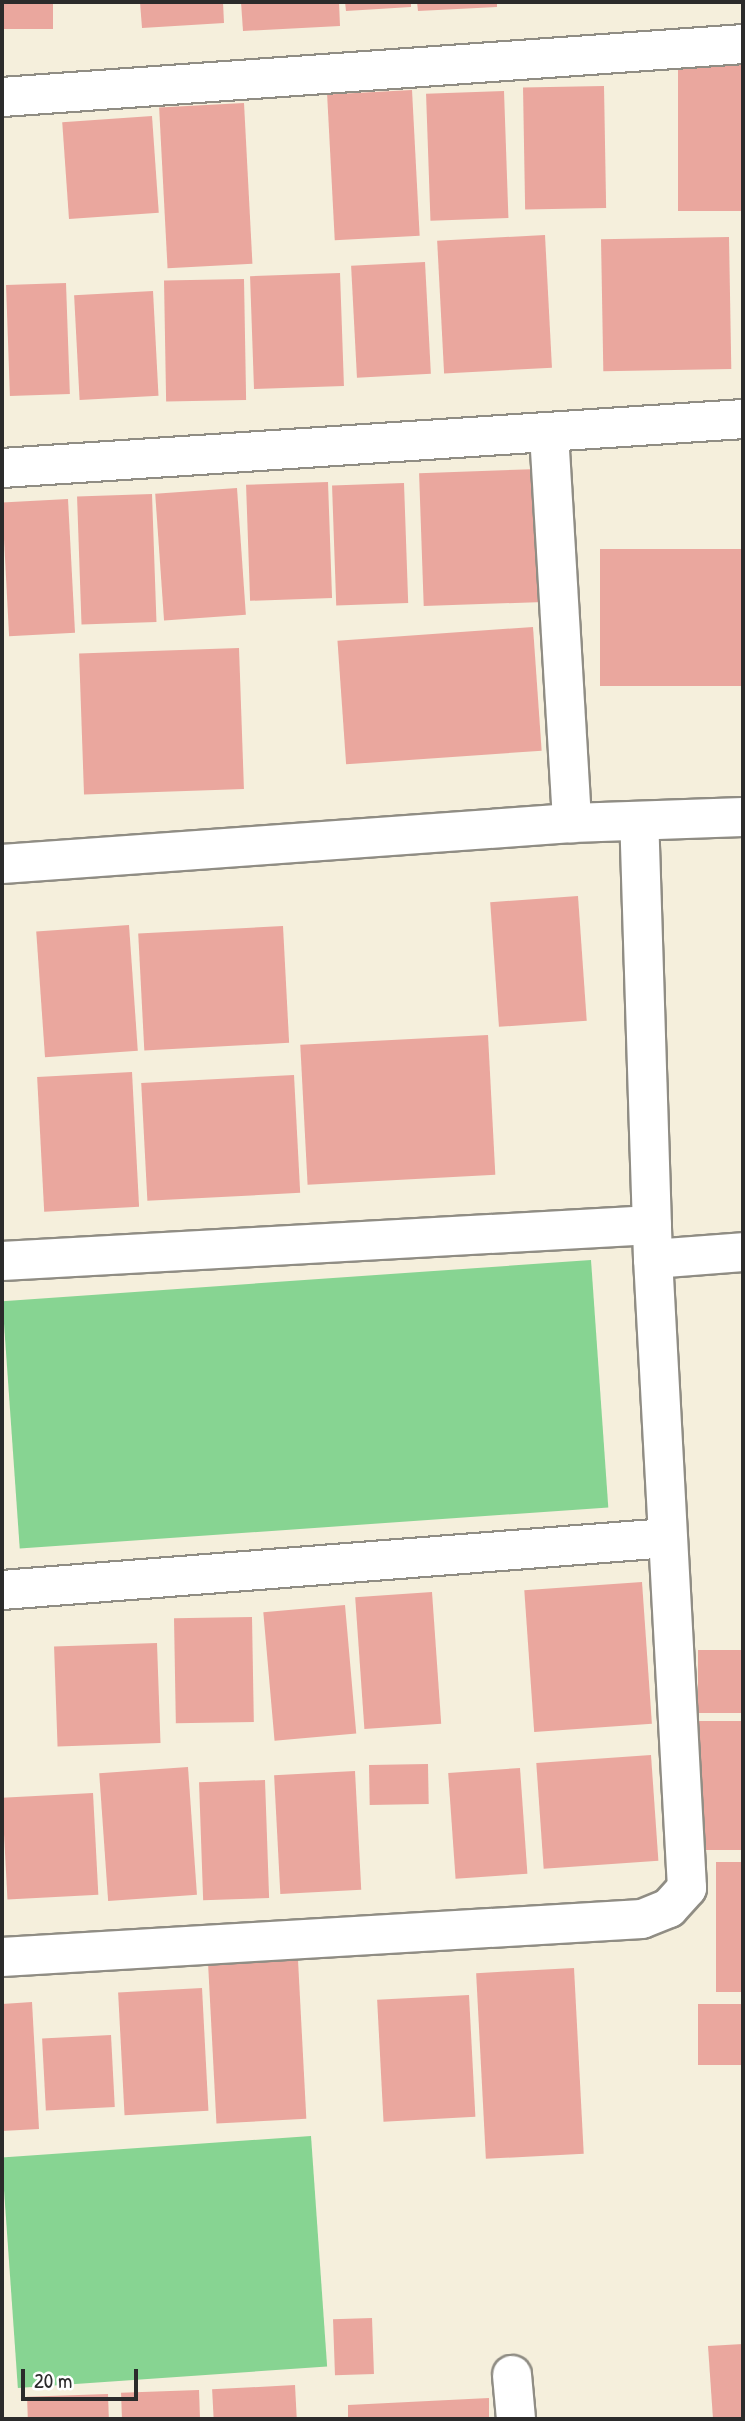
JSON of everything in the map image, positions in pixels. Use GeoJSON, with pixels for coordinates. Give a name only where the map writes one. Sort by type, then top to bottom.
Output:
{"type":"FeatureCollection","features":[{"type":"Feature","properties":{"kind":"street"},"geometry":{"type":"LineString","coordinates":[[2,97],[743,44]]}},
{"type":"Feature","properties":{"kind":"street"},"geometry":{"type":"LineString","coordinates":[[2,468],[743,419]]}},
{"type":"Feature","properties":{"kind":"street"},"geometry":{"type":"LineString","coordinates":[[549,433],[572,823]]}},
{"type":"Feature","properties":{"kind":"street"},"geometry":{"type":"LineString","coordinates":[[2,864],[572,823],[743,817]]}},
{"type":"Feature","properties":{"kind":"street"},"geometry":{"type":"LineString","coordinates":[[2,1957],[642,1919],[669,1908],[687,1888],[688,1864],[667,1538],[652,1242],[639,821]]}},
{"type":"Feature","properties":{"kind":"street"},"geometry":{"type":"LineString","coordinates":[[2,1261],[652,1242],[743,1252]]}},
{"type":"Feature","properties":{"kind":"street"},"geometry":{"type":"LineString","coordinates":[[2,1590],[667,1538]]}},
{"type":"Feature","properties":{"kind":"street"},"geometry":{"type":"LineString","coordinates":[[512,2375],[516,2419]]}},
{"type":"Feature","properties":{"kind":"green space"},"geometry":{"type":"Polygon","coordinates":[[[591,1260],[608,1507],[20,1549],[2,1301],[591,1260]]]}},
{"type":"Feature","properties":{"kind":"green space"},"geometry":{"type":"Polygon","coordinates":[[[311,2136],[327,2366],[18,2388],[2,2158],[311,2136]]]}},
{"type":"Feature","properties":{"kind":"building"},"geometry":{"type":"Polygon","coordinates":[[[2,2],[53,2],[53,29],[2,29],[2,2]]]}},
{"type":"Feature","properties":{"kind":"building"},"geometry":{"type":"Polygon","coordinates":[[[140,2],[223,2],[224,23],[142,28],[140,2]]]}},
{"type":"Feature","properties":{"kind":"building"},"geometry":{"type":"Polygon","coordinates":[[[241,2],[339,2],[340,26],[243,31],[241,2]]]}},
{"type":"Feature","properties":{"kind":"building"},"geometry":{"type":"Polygon","coordinates":[[[345,2],[411,2],[411,7],[346,11],[345,2]]]}},
{"type":"Feature","properties":{"kind":"building"},"geometry":{"type":"Polygon","coordinates":[[[417,2],[497,2],[497,7],[418,11],[417,2]]]}},
{"type":"Feature","properties":{"kind":"building"},"geometry":{"type":"Polygon","coordinates":[[[678,57],[743,57],[743,211],[678,211],[678,57]]]}},
{"type":"Feature","properties":{"kind":"building"},"geometry":{"type":"Polygon","coordinates":[[[604,86],[606,208],[525,209],[523,87],[604,86]]]}},
{"type":"Feature","properties":{"kind":"building"},"geometry":{"type":"Polygon","coordinates":[[[412,90],[420,236],[335,240],[327,94],[412,90]]]}},
{"type":"Feature","properties":{"kind":"building"},"geometry":{"type":"Polygon","coordinates":[[[504,91],[508,218],[430,221],[426,94],[504,91]]]}},
{"type":"Feature","properties":{"kind":"building"},"geometry":{"type":"Polygon","coordinates":[[[244,103],[252,264],[168,268],[159,107],[244,103]]]}},
{"type":"Feature","properties":{"kind":"building"},"geometry":{"type":"Polygon","coordinates":[[[152,116],[159,213],[69,219],[62,122],[152,116]]]}},
{"type":"Feature","properties":{"kind":"building"},"geometry":{"type":"Polygon","coordinates":[[[545,235],[552,368],[444,373],[437,241],[545,235]]]}},
{"type":"Feature","properties":{"kind":"building"},"geometry":{"type":"Polygon","coordinates":[[[729,237],[731,369],[603,371],[601,239],[729,237]]]}},
{"type":"Feature","properties":{"kind":"building"},"geometry":{"type":"Polygon","coordinates":[[[425,262],[431,374],[357,378],[351,266],[425,262]]]}},
{"type":"Feature","properties":{"kind":"building"},"geometry":{"type":"Polygon","coordinates":[[[340,273],[344,386],[254,389],[250,276],[340,273]]]}},
{"type":"Feature","properties":{"kind":"building"},"geometry":{"type":"Polygon","coordinates":[[[244,279],[246,400],[166,401],[164,280],[244,279]]]}},
{"type":"Feature","properties":{"kind":"building"},"geometry":{"type":"Polygon","coordinates":[[[66,283],[70,394],[10,396],[6,285],[66,283]]]}},
{"type":"Feature","properties":{"kind":"building"},"geometry":{"type":"Polygon","coordinates":[[[153,291],[158,396],[80,400],[74,295],[153,291]]]}},
{"type":"Feature","properties":{"kind":"building"},"geometry":{"type":"Polygon","coordinates":[[[539,469],[544,602],[424,606],[419,473],[539,469]]]}},
{"type":"Feature","properties":{"kind":"building"},"geometry":{"type":"Polygon","coordinates":[[[328,482],[332,598],[250,601],[246,485],[328,482]]]}},
{"type":"Feature","properties":{"kind":"building"},"geometry":{"type":"Polygon","coordinates":[[[404,483],[408,603],[336,605],[332,486],[404,483]]]}},
{"type":"Feature","properties":{"kind":"building"},"geometry":{"type":"Polygon","coordinates":[[[237,488],[246,615],[164,620],[155,494],[237,488]]]}},
{"type":"Feature","properties":{"kind":"building"},"geometry":{"type":"Polygon","coordinates":[[[152,494],[156,622],[82,625],[77,497],[152,494]]]}},
{"type":"Feature","properties":{"kind":"building"},"geometry":{"type":"Polygon","coordinates":[[[68,499],[75,633],[9,636],[2,502],[68,499]]]}},
{"type":"Feature","properties":{"kind":"building"},"geometry":{"type":"Polygon","coordinates":[[[600,549],[743,549],[743,686],[600,686],[600,549]]]}},
{"type":"Feature","properties":{"kind":"building"},"geometry":{"type":"Polygon","coordinates":[[[533,627],[542,751],[346,764],[337,641],[533,627]]]}},
{"type":"Feature","properties":{"kind":"building"},"geometry":{"type":"Polygon","coordinates":[[[239,648],[244,789],[84,794],[79,654],[239,648]]]}},
{"type":"Feature","properties":{"kind":"building"},"geometry":{"type":"Polygon","coordinates":[[[578,896],[587,1021],[499,1027],[490,902],[578,896]]]}},
{"type":"Feature","properties":{"kind":"building"},"geometry":{"type":"Polygon","coordinates":[[[129,925],[138,1051],[45,1057],[36,931],[129,925]]]}},
{"type":"Feature","properties":{"kind":"building"},"geometry":{"type":"Polygon","coordinates":[[[283,926],[289,1043],[144,1050],[138,934],[283,926]]]}},
{"type":"Feature","properties":{"kind":"building"},"geometry":{"type":"Polygon","coordinates":[[[488,1035],[495,1175],[308,1185],[300,1045],[488,1035]]]}},
{"type":"Feature","properties":{"kind":"building"},"geometry":{"type":"Polygon","coordinates":[[[132,1072],[139,1207],[44,1212],[37,1077],[132,1072]]]}},
{"type":"Feature","properties":{"kind":"building"},"geometry":{"type":"Polygon","coordinates":[[[294,1075],[300,1193],[147,1201],[141,1083],[294,1075]]]}},
{"type":"Feature","properties":{"kind":"building"},"geometry":{"type":"Polygon","coordinates":[[[642,1582],[652,1724],[534,1732],[524,1590],[642,1582]]]}},
{"type":"Feature","properties":{"kind":"building"},"geometry":{"type":"Polygon","coordinates":[[[432,1592],[441,1724],[364,1729],[355,1597],[432,1592]]]}},
{"type":"Feature","properties":{"kind":"building"},"geometry":{"type":"Polygon","coordinates":[[[345,1605],[356,1734],[275,1741],[263,1612],[345,1605]]]}},
{"type":"Feature","properties":{"kind":"building"},"geometry":{"type":"Polygon","coordinates":[[[252,1617],[254,1722],[176,1723],[174,1618],[252,1617]]]}},
{"type":"Feature","properties":{"kind":"building"},"geometry":{"type":"Polygon","coordinates":[[[157,1643],[160,1743],[58,1747],[54,1647],[157,1643]]]}},
{"type":"Feature","properties":{"kind":"building"},"geometry":{"type":"Polygon","coordinates":[[[698,1650],[743,1650],[743,1713],[698,1713],[698,1650]]]}},
{"type":"Feature","properties":{"kind":"building"},"geometry":{"type":"Polygon","coordinates":[[[696,1721],[743,1721],[743,1850],[696,1850],[696,1721]]]}},
{"type":"Feature","properties":{"kind":"building"},"geometry":{"type":"Polygon","coordinates":[[[651,1755],[658,1861],[544,1869],[536,1763],[651,1755]]]}},
{"type":"Feature","properties":{"kind":"building"},"geometry":{"type":"Polygon","coordinates":[[[428,1764],[429,1804],[370,1805],[369,1765],[428,1764]]]}},
{"type":"Feature","properties":{"kind":"building"},"geometry":{"type":"Polygon","coordinates":[[[188,1767],[197,1895],[108,1901],[99,1773],[188,1767]]]}},
{"type":"Feature","properties":{"kind":"building"},"geometry":{"type":"Polygon","coordinates":[[[520,1768],[527,1874],[456,1879],[448,1773],[520,1768]]]}},
{"type":"Feature","properties":{"kind":"building"},"geometry":{"type":"Polygon","coordinates":[[[355,1771],[361,1890],[280,1894],[274,1775],[355,1771]]]}},
{"type":"Feature","properties":{"kind":"building"},"geometry":{"type":"Polygon","coordinates":[[[265,1780],[269,1898],[203,1900],[199,1782],[265,1780]]]}},
{"type":"Feature","properties":{"kind":"building"},"geometry":{"type":"Polygon","coordinates":[[[93,1793],[98,1895],[7,1900],[2,1798],[93,1793]]]}},
{"type":"Feature","properties":{"kind":"building"},"geometry":{"type":"Polygon","coordinates":[[[716,1862],[743,1862],[743,1992],[716,1992],[716,1862]]]}},
{"type":"Feature","properties":{"kind":"building"},"geometry":{"type":"Polygon","coordinates":[[[298,1960],[306,2119],[216,2123],[208,1965],[298,1960]]]}},
{"type":"Feature","properties":{"kind":"building"},"geometry":{"type":"Polygon","coordinates":[[[574,1968],[584,2154],[486,2159],[476,1973],[574,1968]]]}},
{"type":"Feature","properties":{"kind":"building"},"geometry":{"type":"Polygon","coordinates":[[[202,1988],[208,2111],[125,2115],[118,1992],[202,1988]]]}},
{"type":"Feature","properties":{"kind":"building"},"geometry":{"type":"Polygon","coordinates":[[[469,1995],[475,2117],[384,2122],[377,2000],[469,1995]]]}},
{"type":"Feature","properties":{"kind":"building"},"geometry":{"type":"Polygon","coordinates":[[[32,2002],[39,2129],[2,2131],[2,2004],[32,2002]]]}},
{"type":"Feature","properties":{"kind":"building"},"geometry":{"type":"Polygon","coordinates":[[[698,2004],[743,2004],[743,2065],[698,2065],[698,2004]]]}},
{"type":"Feature","properties":{"kind":"building"},"geometry":{"type":"Polygon","coordinates":[[[111,2035],[115,2107],[46,2111],[42,2039],[111,2035]]]}},
{"type":"Feature","properties":{"kind":"building"},"geometry":{"type":"Polygon","coordinates":[[[372,2318],[374,2374],[335,2375],[333,2319],[372,2318]]]}},
{"type":"Feature","properties":{"kind":"building"},"geometry":{"type":"Polygon","coordinates":[[[743,2344],[743,2419],[713,2419],[708,2346],[743,2344]]]}},
{"type":"Feature","properties":{"kind":"building"},"geometry":{"type":"Polygon","coordinates":[[[295,2385],[297,2419],[214,2419],[212,2389],[295,2385]]]}},
{"type":"Feature","properties":{"kind":"building"},"geometry":{"type":"Polygon","coordinates":[[[199,2390],[200,2419],[122,2419],[121,2393],[199,2390]]]}},
{"type":"Feature","properties":{"kind":"building"},"geometry":{"type":"Polygon","coordinates":[[[108,2394],[109,2419],[28,2419],[27,2397],[108,2394]]]}},
{"type":"Feature","properties":{"kind":"building"},"geometry":{"type":"Polygon","coordinates":[[[489,2398],[489,2419],[348,2419],[348,2405],[489,2398]]]}}]}
